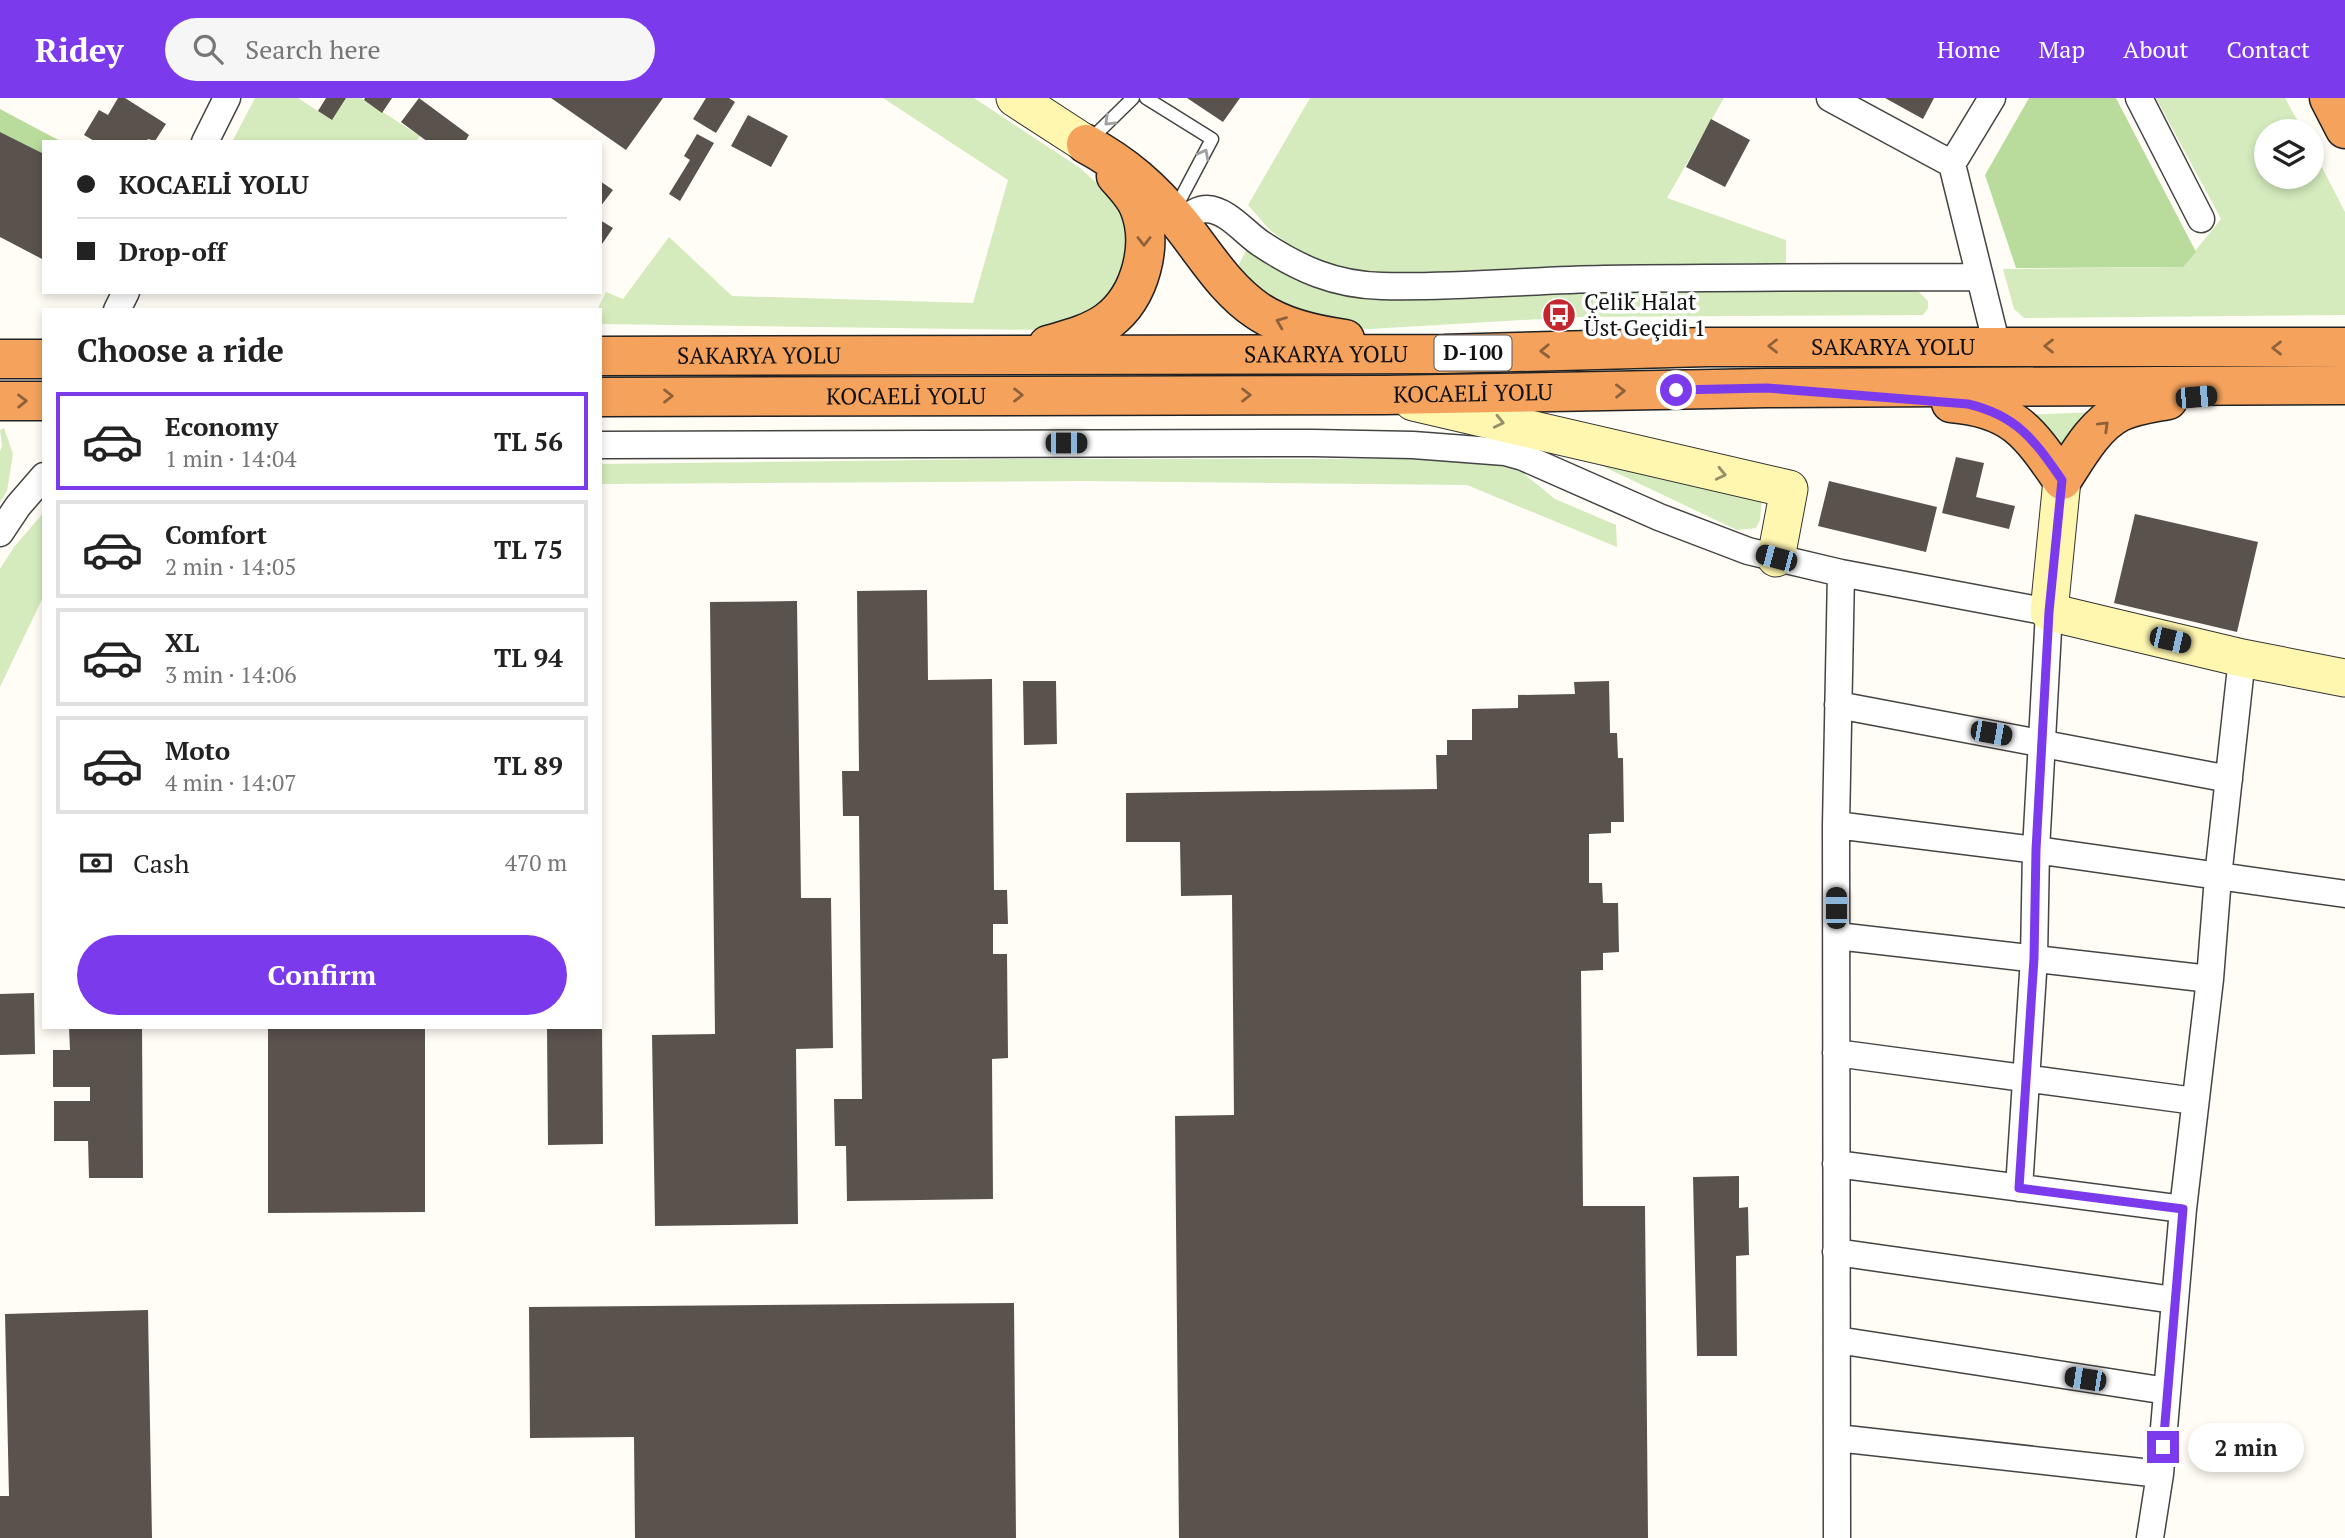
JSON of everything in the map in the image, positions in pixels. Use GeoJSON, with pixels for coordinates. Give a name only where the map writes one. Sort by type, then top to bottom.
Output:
{"type":"FeatureCollection","features":[{"type":"Feature","properties":{"kind":"highway"},"geometry":{"type":"LineString","coordinates":[[2329,98],[2345,129]]}},
{"type":"Feature","properties":{"kind":"highway"},"geometry":{"type":"LineString","coordinates":[[1086,144],[1124,167],[1147,187],[1176,218],[1216,272],[1240,297],[1270,318],[1307,332],[1444,354]]}},
{"type":"Feature","properties":{"kind":"highway"},"geometry":{"type":"LineString","coordinates":[[1013,354],[1072,338],[1109,320],[1125,305],[1141,270],[1146,246],[1140,208],[1128,190],[1086,144]]}},
{"type":"Feature","properties":{"kind":"highway","name":"SAKARYA YOLU"},"geometry":{"type":"LineString","coordinates":[[602,356],[1444,354],[1708,347],[2345,347]]}},
{"type":"Feature","properties":{"kind":"highway"},"geometry":{"type":"LineString","coordinates":[[0,359],[42,359]]}},
{"type":"Feature","properties":{"kind":"highway"},"geometry":{"type":"LineString","coordinates":[[1767,388],[1968,404],[1989,409],[2026,431],[2062,480],[2103,425],[2118,413],[2138,405],[2334,385]]}},
{"type":"Feature","properties":{"kind":"highway","name":"KOCAELİ YOLU"},"geometry":{"type":"LineString","coordinates":[[602,397],[1385,395],[1767,388],[2334,385]]}},
{"type":"Feature","properties":{"kind":"highway"},"geometry":{"type":"LineString","coordinates":[[0,401],[42,401]]}},
{"type":"Feature","properties":{"kind":"street"},"geometry":{"type":"LineString","coordinates":[[206,140],[227,98]]}},
{"type":"Feature","properties":{"kind":"street"},"geometry":{"type":"LineString","coordinates":[[1015,98],[1086,144]]}},
{"type":"Feature","properties":{"kind":"street"},"geometry":{"type":"LineString","coordinates":[[1830,98],[1952,164]]}},
{"type":"Feature","properties":{"kind":"street"},"geometry":{"type":"LineString","coordinates":[[1992,98],[1952,164],[1997,346]]}},
{"type":"Feature","properties":{"kind":"street"},"geometry":{"type":"LineString","coordinates":[[2139,98],[2201,219]]}},
{"type":"Feature","properties":{"kind":"street"},"geometry":{"type":"LineString","coordinates":[[1176,218],[1206,209],[1219,212],[1259,243],[1300,267],[1330,280],[1367,286],[1412,287],[1693,278],[1980,277]]}},
{"type":"Feature","properties":{"kind":"street"},"geometry":{"type":"LineString","coordinates":[[1385,395],[1789,489],[1776,558]]}},
{"type":"Feature","properties":{"kind":"street"},"geometry":{"type":"LineString","coordinates":[[602,444],[1313,443],[1487,450],[1523,457],[1658,517],[1748,551],[1841,573],[2049,612],[2242,658],[2345,678]]}},
{"type":"Feature","properties":{"kind":"street"},"geometry":{"type":"LineString","coordinates":[[0,533],[18,506],[42,478]]}},
{"type":"Feature","properties":{"kind":"street"},"geometry":{"type":"LineString","coordinates":[[2019,1188],[2034,958],[2036,850],[2049,612],[2062,480]]}},
{"type":"Feature","properties":{"kind":"street"},"geometry":{"type":"LineString","coordinates":[[1841,573],[1836,825],[1836,1252],[1837,1438],[1842,1537]]}},
{"type":"Feature","properties":{"kind":"street"},"geometry":{"type":"LineString","coordinates":[[2150,1538],[2160,1474],[2183,1209],[2210,979],[2218,877],[2242,658]]}},
{"type":"Feature","properties":{"kind":"street"},"geometry":{"type":"LineString","coordinates":[[1838,705],[2229,779]]}},
{"type":"Feature","properties":{"kind":"street"},"geometry":{"type":"LineString","coordinates":[[1836,825],[2345,894]]}},
{"type":"Feature","properties":{"kind":"street"},"geometry":{"type":"LineString","coordinates":[[1837,936],[2210,979]]}},
{"type":"Feature","properties":{"kind":"street"},"geometry":{"type":"LineString","coordinates":[[1836,1052],[2195,1101]]}},
{"type":"Feature","properties":{"kind":"street"},"geometry":{"type":"LineString","coordinates":[[1836,1164],[2183,1209]]}},
{"type":"Feature","properties":{"kind":"street"},"geometry":{"type":"LineString","coordinates":[[1836,1252],[2174,1300]]}},
{"type":"Feature","properties":{"kind":"street"},"geometry":{"type":"LineString","coordinates":[[1837,1340],[2167,1391]]}},
{"type":"Feature","properties":{"kind":"street"},"geometry":{"type":"LineString","coordinates":[[1837,1438],[2160,1474]]}},
{"type":"Feature","properties":{"kind":"lane"},"geometry":{"type":"LineString","coordinates":[[1086,144],[1133,98]]}},
{"type":"Feature","properties":{"kind":"lane"},"geometry":{"type":"LineString","coordinates":[[1146,98],[1212,139],[1176,218]]}},
{"type":"Feature","properties":{"kind":"green space"},"geometry":{"type":"Polygon","coordinates":[[[255,98],[298,98],[332,120],[346,98],[361,98],[420,136],[417,140],[233,140],[255,98]]]}},
{"type":"Feature","properties":{"kind":"green space"},"geometry":{"type":"Polygon","coordinates":[[[883,98],[974,98],[1080,168],[1109,194],[1126,217],[1133,242],[1109,308],[1044,330],[602,324],[602,308],[598,308],[606,292],[623,299],[669,237],[732,296],[973,303],[1008,180],[883,98]]]}},
{"type":"Feature","properties":{"kind":"green space"},"geometry":{"type":"Polygon","coordinates":[[[1310,98],[1724,98],[1667,198],[1786,240],[1786,265],[1486,274],[1352,273],[1297,252],[1269,229],[1248,205],[1310,98]]]}},
{"type":"Feature","properties":{"kind":"green space"},"geometry":{"type":"Polygon","coordinates":[[[2029,98],[2116,98],[2196,252],[2183,267],[2016,268],[1985,175],[2029,98]]]}},
{"type":"Feature","properties":{"kind":"green space"},"geometry":{"type":"Polygon","coordinates":[[[2156,98],[2285,98],[2296,119],[2254,119],[2254,189],[2324,189],[2324,171],[2345,212],[2345,315],[2024,318],[2014,309],[2003,269],[2182,267],[2221,219],[2156,98]]]}},
{"type":"Feature","properties":{"kind":"green space"},"geometry":{"type":"Polygon","coordinates":[[[0,109],[58,140],[42,140],[42,153],[0,132],[0,109]]]}},
{"type":"Feature","properties":{"kind":"green space"},"geometry":{"type":"Polygon","coordinates":[[[1246,250],[1306,283],[1344,296],[1381,300],[1453,300],[1618,290],[1897,289],[1919,292],[1928,301],[1928,308],[1923,315],[1574,317],[1370,329],[1327,327],[1290,315],[1234,275],[1246,250]]]}},
{"type":"Feature","properties":{"kind":"green space"},"geometry":{"type":"Polygon","coordinates":[[[2100,412],[2062,464],[2020,415],[2100,412]]]}},
{"type":"Feature","properties":{"kind":"green space"},"geometry":{"type":"Polygon","coordinates":[[[4,428],[13,454],[7,491],[0,502],[0,430],[4,428]]]}},
{"type":"Feature","properties":{"kind":"green space"},"geometry":{"type":"Polygon","coordinates":[[[1581,456],[1762,497],[1760,520],[1756,528],[1737,530],[1581,456]]]}},
{"type":"Feature","properties":{"kind":"green space"},"geometry":{"type":"Polygon","coordinates":[[[1009,459],[1419,459],[1492,464],[1522,472],[1555,499],[1616,525],[1617,547],[1467,485],[1084,481],[602,484],[602,464],[1009,459]]]}},
{"type":"Feature","properties":{"kind":"green space"},"geometry":{"type":"Polygon","coordinates":[[[42,514],[42,599],[0,687],[0,569],[14,547],[42,514]]]}},
{"type":"Feature","properties":{"kind":"building"},"geometry":{"type":"Polygon","coordinates":[[[118,98],[125,98],[166,124],[156,140],[93,140],[84,135],[99,110],[108,115],[118,98]]]}},
{"type":"Feature","properties":{"kind":"building"},"geometry":{"type":"Polygon","coordinates":[[[326,98],[346,98],[332,120],[318,111],[326,98]]]}},
{"type":"Feature","properties":{"kind":"building"},"geometry":{"type":"Polygon","coordinates":[[[392,98],[382,113],[364,100],[392,98]]]}},
{"type":"Feature","properties":{"kind":"building"},"geometry":{"type":"Polygon","coordinates":[[[419,98],[469,135],[466,140],[425,140],[401,122],[419,98]]]}},
{"type":"Feature","properties":{"kind":"building"},"geometry":{"type":"Polygon","coordinates":[[[551,98],[663,98],[626,150],[551,98]]]}},
{"type":"Feature","properties":{"kind":"building"},"geometry":{"type":"Polygon","coordinates":[[[706,98],[729,98],[735,102],[716,133],[693,119],[706,98]]]}},
{"type":"Feature","properties":{"kind":"building"},"geometry":{"type":"Polygon","coordinates":[[[1187,98],[1240,98],[1223,122],[1187,98]]]}},
{"type":"Feature","properties":{"kind":"building"},"geometry":{"type":"Polygon","coordinates":[[[1885,98],[1934,98],[1923,119],[1885,98]]]}},
{"type":"Feature","properties":{"kind":"building"},"geometry":{"type":"Polygon","coordinates":[[[748,115],[788,136],[771,167],[731,146],[748,115]]]}},
{"type":"Feature","properties":{"kind":"building"},"geometry":{"type":"Polygon","coordinates":[[[1711,119],[1750,140],[1725,187],[1686,167],[1711,119]]]}},
{"type":"Feature","properties":{"kind":"building"},"geometry":{"type":"Polygon","coordinates":[[[0,132],[42,153],[42,259],[0,237],[0,132]]]}},
{"type":"Feature","properties":{"kind":"building"},"geometry":{"type":"Polygon","coordinates":[[[697,134],[714,143],[680,201],[669,194],[690,160],[684,156],[697,134]]]}},
{"type":"Feature","properties":{"kind":"building"},"geometry":{"type":"Polygon","coordinates":[[[602,182],[613,190],[602,204],[602,182]]]}},
{"type":"Feature","properties":{"kind":"building"},"geometry":{"type":"Polygon","coordinates":[[[602,221],[613,228],[602,244],[602,221]]]}},
{"type":"Feature","properties":{"kind":"building"},"geometry":{"type":"Polygon","coordinates":[[[1956,457],[1984,463],[1976,497],[2015,506],[2009,529],[1942,513],[1956,457]]]}},
{"type":"Feature","properties":{"kind":"building"},"geometry":{"type":"Polygon","coordinates":[[[1829,481],[1937,507],[1926,552],[1818,526],[1829,481]]]}},
{"type":"Feature","properties":{"kind":"building"},"geometry":{"type":"Polygon","coordinates":[[[2135,514],[2258,542],[2237,632],[2114,603],[2135,514]]]}},
{"type":"Feature","properties":{"kind":"building"},"geometry":{"type":"Polygon","coordinates":[[[927,590],[928,680],[992,679],[994,890],[1007,890],[1008,924],[993,924],[993,954],[1007,954],[1008,1058],[992,1059],[993,1199],[847,1201],[846,1146],[835,1146],[834,1099],[862,1099],[859,816],[843,816],[842,771],[859,771],[857,591],[927,590]]]}},
{"type":"Feature","properties":{"kind":"building"},"geometry":{"type":"Polygon","coordinates":[[[797,601],[801,898],[831,898],[833,1048],[796,1049],[798,1224],[655,1226],[652,1035],[715,1034],[710,602],[797,601]]]}},
{"type":"Feature","properties":{"kind":"building"},"geometry":{"type":"Polygon","coordinates":[[[1023,681],[1056,681],[1057,744],[1024,745],[1023,681]]]}},
{"type":"Feature","properties":{"kind":"building"},"geometry":{"type":"Polygon","coordinates":[[[1609,681],[1610,733],[1617,733],[1618,758],[1623,758],[1624,822],[1611,822],[1611,833],[1589,834],[1589,883],[1602,883],[1603,903],[1618,903],[1619,952],[1603,953],[1603,970],[1581,971],[1583,1206],[1645,1206],[1648,1538],[1179,1538],[1175,1116],[1234,1115],[1232,895],[1181,896],[1180,842],[1126,842],[1126,793],[1437,789],[1436,755],[1447,755],[1447,740],[1472,740],[1472,709],[1518,708],[1518,695],[1575,694],[1574,682],[1609,681]]]}},
{"type":"Feature","properties":{"kind":"building"},"geometry":{"type":"Polygon","coordinates":[[[34,993],[35,1054],[0,1055],[0,994],[34,993]]]}},
{"type":"Feature","properties":{"kind":"building"},"geometry":{"type":"Polygon","coordinates":[[[602,1027],[603,1144],[548,1145],[547,1029],[602,1027]]]}},
{"type":"Feature","properties":{"kind":"building"},"geometry":{"type":"Polygon","coordinates":[[[69,1029],[142,1029],[143,1178],[89,1178],[88,1141],[54,1141],[54,1101],[90,1101],[90,1087],[53,1087],[53,1050],[70,1050],[69,1029]]]}},
{"type":"Feature","properties":{"kind":"building"},"geometry":{"type":"Polygon","coordinates":[[[268,1029],[425,1029],[425,1212],[268,1213],[268,1029]]]}},
{"type":"Feature","properties":{"kind":"building"},"geometry":{"type":"Polygon","coordinates":[[[1739,1176],[1739,1208],[1748,1207],[1749,1255],[1736,1256],[1737,1356],[1697,1356],[1693,1177],[1739,1176]]]}},
{"type":"Feature","properties":{"kind":"building"},"geometry":{"type":"Polygon","coordinates":[[[1014,1303],[1016,1538],[635,1538],[634,1437],[530,1438],[529,1307],[1014,1303]]]}},
{"type":"Feature","properties":{"kind":"building"},"geometry":{"type":"Polygon","coordinates":[[[148,1310],[152,1538],[0,1538],[0,1496],[9,1496],[5,1314],[148,1310]]]}},
{"type":"Feature","properties":{"kind":"place","name":"Çelik Halat Üst Geçidi 1"},"geometry":{"type":"Point","coordinates":[1559,315]}},
{"type":"Feature","properties":{"kind":"route"},"geometry":{"type":"LineString","coordinates":[[1676,390],[1767,388],[1968,404],[1989,409],[2026,431],[2062,480],[2049,612],[2036,850],[2034,958],[2019,1188],[2183,1209],[2163,1447]]}}]}
